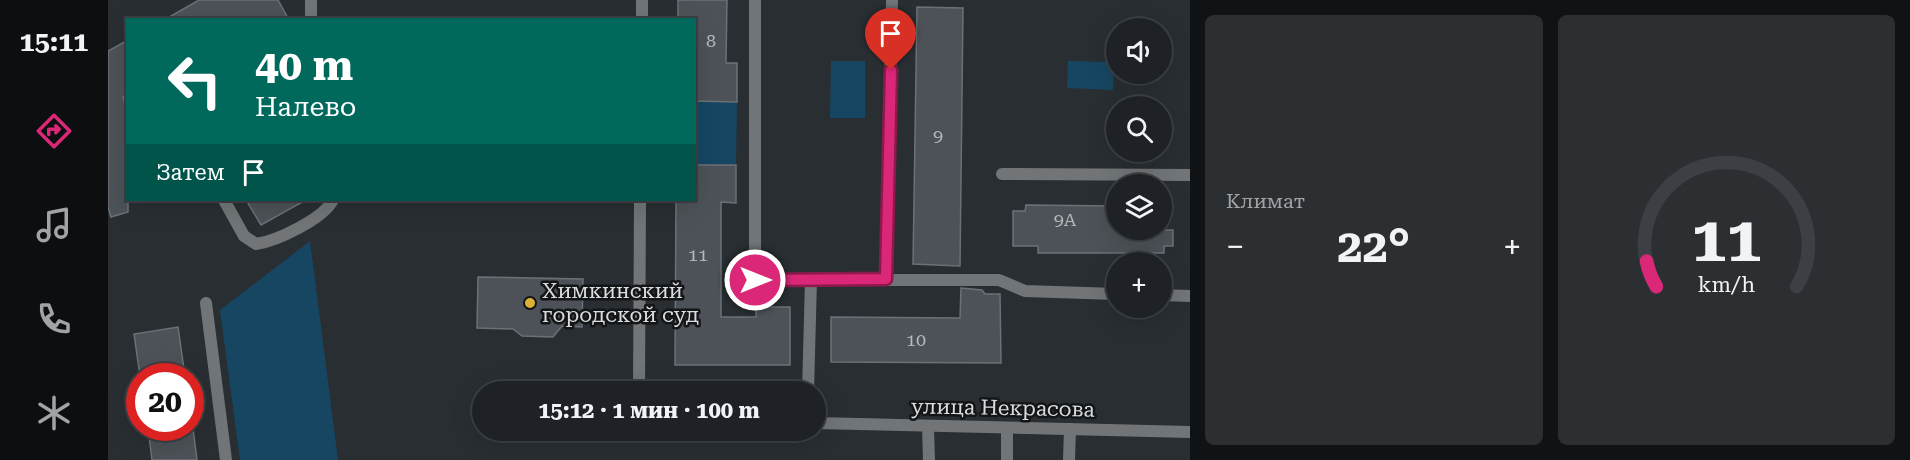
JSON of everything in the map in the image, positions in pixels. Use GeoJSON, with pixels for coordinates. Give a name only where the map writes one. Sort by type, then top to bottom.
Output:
{"type":"FeatureCollection","features":[{"type":"Feature","properties":{"kind":"street"},"geometry":{"type":"LineString","coordinates":[[311,0],[311,18]]}},
{"type":"Feature","properties":{"kind":"street"},"geometry":{"type":"LineString","coordinates":[[642,0],[642,18]]}},
{"type":"Feature","properties":{"kind":"street"},"geometry":{"type":"LineString","coordinates":[[754,0],[755,280],[999,280],[1025,291],[1106,294]]}},
{"type":"Feature","properties":{"kind":"street"},"geometry":{"type":"LineString","coordinates":[[886,279],[892,0]]}},
{"type":"Feature","properties":{"kind":"street"},"geometry":{"type":"LineString","coordinates":[[1002,174],[1190,175]]}},
{"type":"Feature","properties":{"kind":"street"},"geometry":{"type":"LineString","coordinates":[[225,201],[244,236],[256,244],[271,242],[324,212],[332,201]]}},
{"type":"Feature","properties":{"kind":"street"},"geometry":{"type":"LineString","coordinates":[[639,381],[640,201]]}},
{"type":"Feature","properties":{"kind":"street"},"geometry":{"type":"LineString","coordinates":[[808,381],[811,280]]}},
{"type":"Feature","properties":{"kind":"street"},"geometry":{"type":"LineString","coordinates":[[1172,295],[1190,296]]}},
{"type":"Feature","properties":{"kind":"street"},"geometry":{"type":"LineString","coordinates":[[206,303],[226,460]]}},
{"type":"Feature","properties":{"kind":"street","name":"улица Некрасова"},"geometry":{"type":"LineString","coordinates":[[826,423],[1190,432]]}},
{"type":"Feature","properties":{"kind":"street"},"geometry":{"type":"LineString","coordinates":[[928,426],[929,460]]}},
{"type":"Feature","properties":{"kind":"street"},"geometry":{"type":"LineString","coordinates":[[1007,428],[1007,460]]}},
{"type":"Feature","properties":{"kind":"street"},"geometry":{"type":"LineString","coordinates":[[1069,460],[1070,429]]}},
{"type":"Feature","properties":{"kind":"shaded area"},"geometry":{"type":"Polygon","coordinates":[[[831,61],[865,61],[865,118],[830,118],[831,61]]]}},
{"type":"Feature","properties":{"kind":"shaded area"},"geometry":{"type":"Polygon","coordinates":[[[1068,61],[1106,62],[1106,84],[1113,84],[1113,90],[1067,88],[1068,61]]]}},
{"type":"Feature","properties":{"kind":"shaded area"},"geometry":{"type":"Polygon","coordinates":[[[696,101],[737,102],[736,165],[696,165],[696,101]]]}},
{"type":"Feature","properties":{"kind":"shaded area"},"geometry":{"type":"Polygon","coordinates":[[[310,241],[338,460],[240,460],[220,310],[310,241]]]}},
{"type":"Feature","properties":{"kind":"building"},"geometry":{"type":"Polygon","coordinates":[[[199,0],[278,0],[288,18],[168,18],[199,0]]]}},
{"type":"Feature","properties":{"kind":"building"},"geometry":{"type":"Polygon","coordinates":[[[678,0],[727,0],[726,63],[737,63],[737,102],[696,101],[696,18],[678,18],[678,0]]]}},
{"type":"Feature","properties":{"kind":"building"},"geometry":{"type":"Polygon","coordinates":[[[917,7],[963,8],[960,266],[913,264],[917,7]]]}},
{"type":"Feature","properties":{"kind":"building"},"geometry":{"type":"Polygon","coordinates":[[[126,41],[126,95],[123,97],[126,106],[128,212],[111,217],[108,207],[108,51],[126,41]]]}},
{"type":"Feature","properties":{"kind":"building"},"geometry":{"type":"Polygon","coordinates":[[[696,165],[736,165],[736,203],[721,202],[721,317],[756,317],[756,307],[790,307],[790,365],[675,365],[676,201],[696,201],[696,165]]]}},
{"type":"Feature","properties":{"kind":"building"},"geometry":{"type":"Polygon","coordinates":[[[247,201],[304,201],[261,225],[247,201]]]}},
{"type":"Feature","properties":{"kind":"building"},"geometry":{"type":"Polygon","coordinates":[[[1026,205],[1106,206],[1106,240],[1172,240],[1173,230],[1173,246],[1164,246],[1164,252],[1038,253],[1038,246],[1013,246],[1013,211],[1025,211],[1026,205]]]}},
{"type":"Feature","properties":{"kind":"building","name":"Химкинский городской суд"},"geometry":{"type":"Polygon","coordinates":[[[478,277],[583,279],[582,327],[562,326],[553,337],[522,336],[513,329],[477,328],[478,277]]]}},
{"type":"Feature","properties":{"kind":"building"},"geometry":{"type":"Polygon","coordinates":[[[961,288],[982,290],[985,294],[1000,294],[1001,363],[831,362],[831,317],[960,318],[961,288]]]}},
{"type":"Feature","properties":{"kind":"building"},"geometry":{"type":"Polygon","coordinates":[[[178,327],[183,363],[138,363],[134,334],[178,327]]]}},
{"type":"Feature","properties":{"kind":"building"},"geometry":{"type":"Polygon","coordinates":[[[150,441],[195,441],[197,460],[152,460],[150,441]]]}},
{"type":"Feature","properties":{"kind":"place","name":"Химкинский городской суд"},"geometry":{"type":"Point","coordinates":[530,303]}},
{"type":"Feature","properties":{"kind":"route"},"geometry":{"type":"LineString","coordinates":[[755,280],[886,279],[891,70]]}}]}
